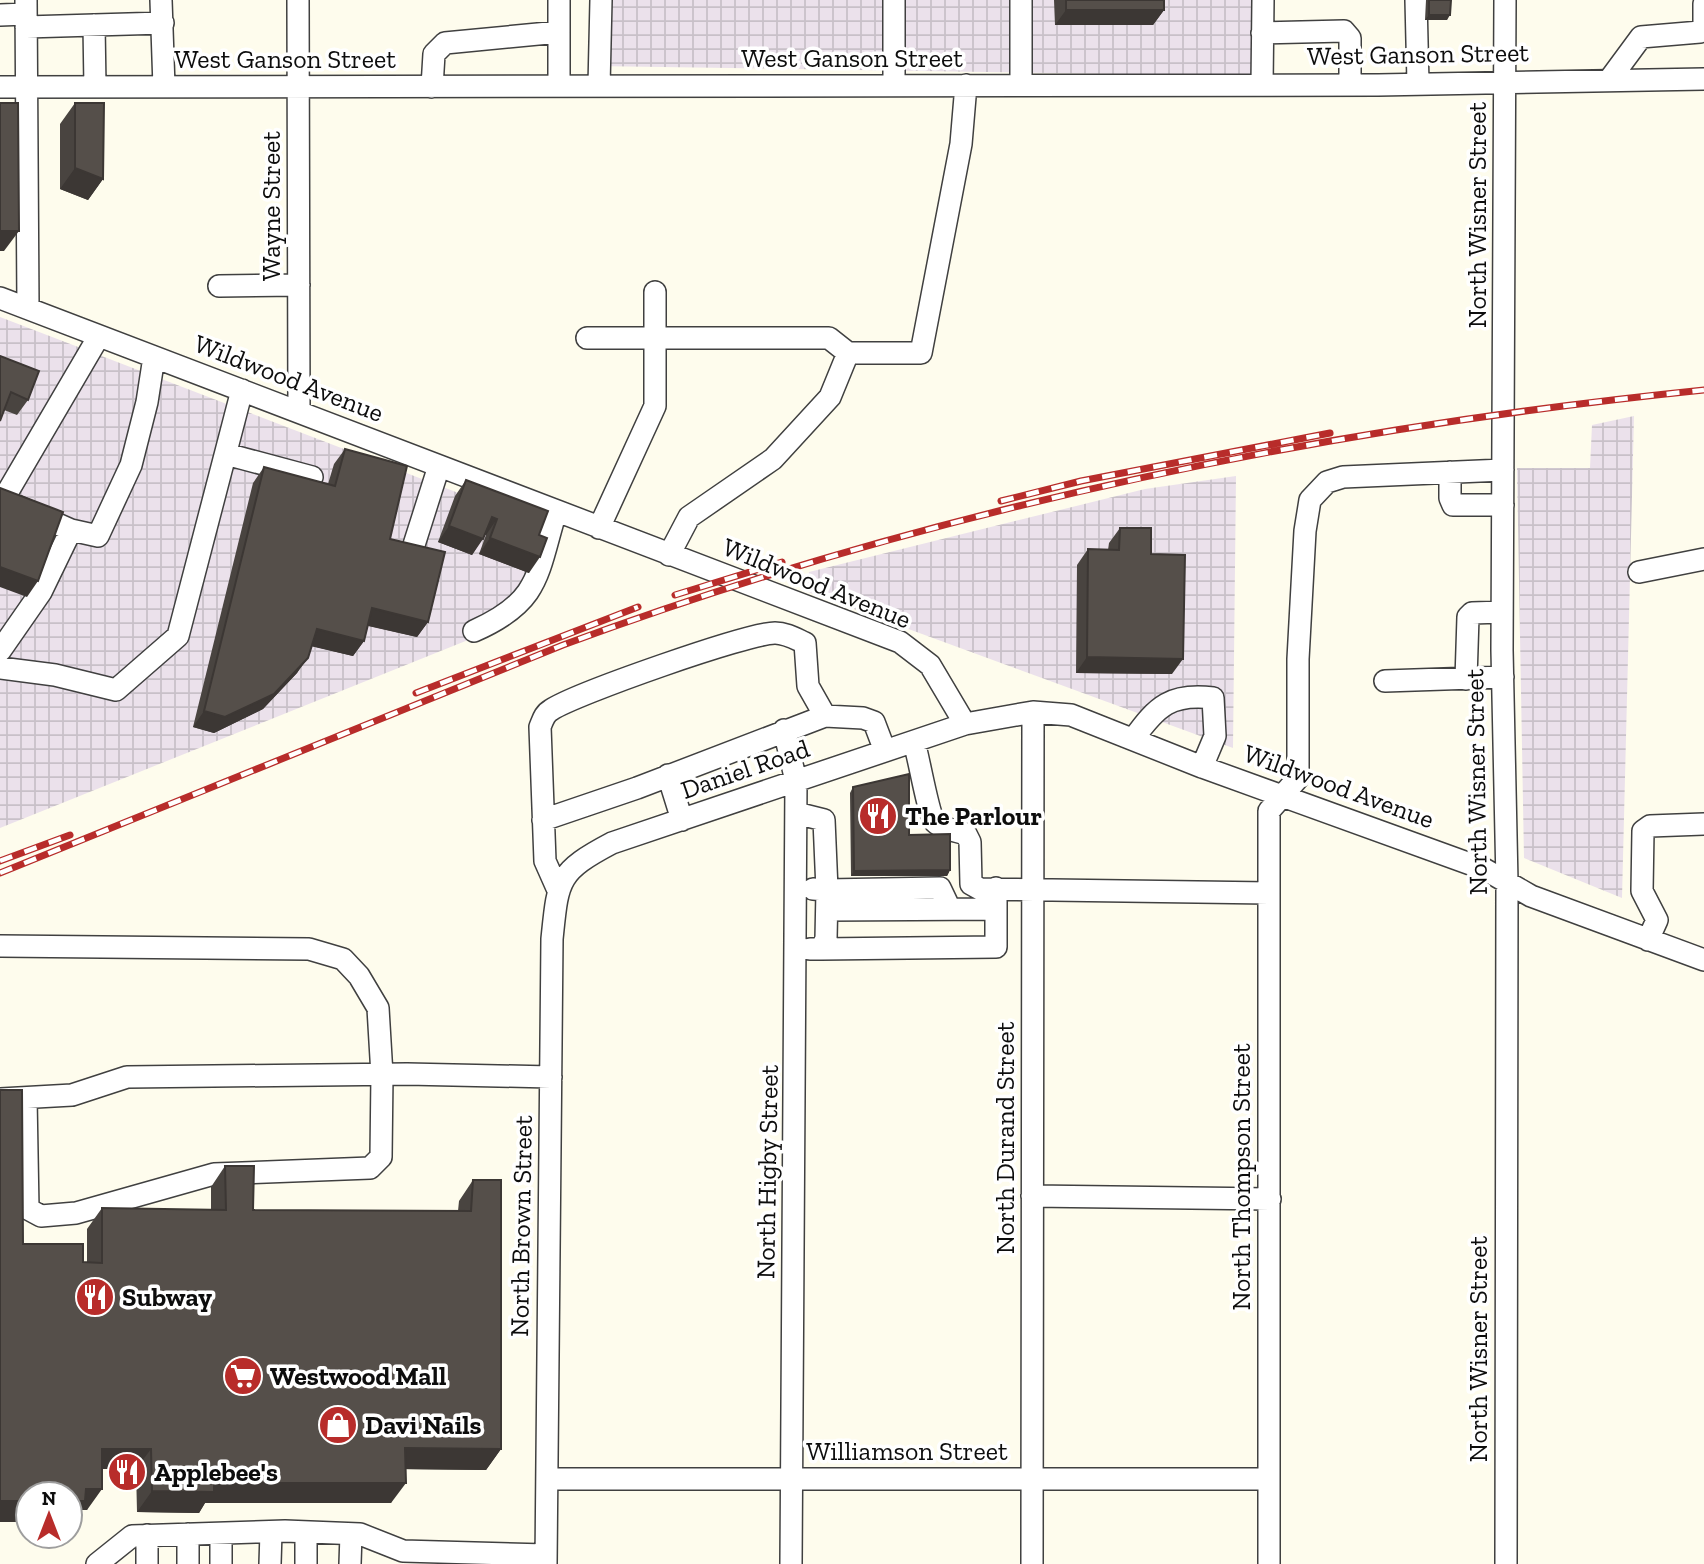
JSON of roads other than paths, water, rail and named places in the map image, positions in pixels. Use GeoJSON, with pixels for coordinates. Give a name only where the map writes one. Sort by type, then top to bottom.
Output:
{"type":"FeatureCollection","features":[{"type":"Feature","properties":{"kind":"street"},"geometry":{"type":"LineString","coordinates":[[161,0],[164,87]]}},
{"type":"Feature","properties":{"kind":"street","name":"Wayne Street"},"geometry":{"type":"LineString","coordinates":[[298,0],[299,412]]}},
{"type":"Feature","properties":{"kind":"street"},"geometry":{"type":"LineString","coordinates":[[559,0],[559,86]]}},
{"type":"Feature","properties":{"kind":"street"},"geometry":{"type":"LineString","coordinates":[[599,86],[601,0]]}},
{"type":"Feature","properties":{"kind":"street"},"geometry":{"type":"LineString","coordinates":[[894,0],[894,85]]}},
{"type":"Feature","properties":{"kind":"street"},"geometry":{"type":"LineString","coordinates":[[1021,0],[1021,85]]}},
{"type":"Feature","properties":{"kind":"street"},"geometry":{"type":"LineString","coordinates":[[1262,85],[1263,0]]}},
{"type":"Feature","properties":{"kind":"street"},"geometry":{"type":"LineString","coordinates":[[1416,0],[1418,83]]}},
{"type":"Feature","properties":{"kind":"street","name":"North Wisner Street"},"geometry":{"type":"LineString","coordinates":[[1505,0],[1502,612],[1507,882],[1506,1564]]}},
{"type":"Feature","properties":{"kind":"street"},"geometry":{"type":"LineString","coordinates":[[1610,79],[1641,37],[1700,32],[1704,27],[1704,4]]}},
{"type":"Feature","properties":{"kind":"street"},"geometry":{"type":"LineString","coordinates":[[0,15],[26,14],[94,25],[163,23]]}},
{"type":"Feature","properties":{"kind":"street"},"geometry":{"type":"LineString","coordinates":[[26,14],[28,308]]}},
{"type":"Feature","properties":{"kind":"street"},"geometry":{"type":"LineString","coordinates":[[94,25],[95,87]]}},
{"type":"Feature","properties":{"kind":"street"},"geometry":{"type":"LineString","coordinates":[[432,86],[434,54],[445,43],[559,32]]}},
{"type":"Feature","properties":{"kind":"street"},"geometry":{"type":"LineString","coordinates":[[1262,33],[1344,32],[1350,38],[1350,85]]}},
{"type":"Feature","properties":{"kind":"street","name":"West Ganson Street"},"geometry":{"type":"LineString","coordinates":[[0,87],[1350,85],[1505,80],[1704,79]]}},
{"type":"Feature","properties":{"kind":"street"},"geometry":{"type":"LineString","coordinates":[[587,338],[829,338],[848,353],[921,353],[961,144],[966,85]]}},
{"type":"Feature","properties":{"kind":"street"},"geometry":{"type":"LineString","coordinates":[[219,286],[299,285]]}},
{"type":"Feature","properties":{"kind":"street"},"geometry":{"type":"LineString","coordinates":[[599,528],[655,406],[654,292]]}},
{"type":"Feature","properties":{"kind":"street","name":"Wildwood Avenue"},"geometry":{"type":"LineString","coordinates":[[0,298],[900,642],[930,665],[965,724],[1033,712],[1071,715],[1202,767],[1484,869],[1531,896],[1704,960]]}},
{"type":"Feature","properties":{"kind":"street"},"geometry":{"type":"LineString","coordinates":[[99,336],[3,500],[71,530],[98,536],[131,465],[147,402],[154,356]]}},
{"type":"Feature","properties":{"kind":"street"},"geometry":{"type":"LineString","coordinates":[[669,555],[689,517],[773,459],[830,397],[848,353]]}},
{"type":"Feature","properties":{"kind":"street"},"geometry":{"type":"LineString","coordinates":[[0,668],[55,675],[116,690],[178,636],[242,390]]}},
{"type":"Feature","properties":{"kind":"street"},"geometry":{"type":"LineString","coordinates":[[226,454],[312,477]]}},
{"type":"Feature","properties":{"kind":"street"},"geometry":{"type":"LineString","coordinates":[[413,548],[439,466]]}},
{"type":"Feature","properties":{"kind":"street"},"geometry":{"type":"LineString","coordinates":[[1503,470],[1450,472],[1450,498],[1454,505],[1503,505]]}},
{"type":"Feature","properties":{"kind":"street","name":"North Thompson Street"},"geometry":{"type":"LineString","coordinates":[[1269,1564],[1269,811],[1280,794],[1298,778],[1298,659],[1305,531],[1310,500],[1327,482],[1343,477],[1450,472]]}},
{"type":"Feature","properties":{"kind":"street"},"geometry":{"type":"LineString","coordinates":[[474,631],[506,617],[523,601],[536,580],[556,511]]}},
{"type":"Feature","properties":{"kind":"street"},"geometry":{"type":"LineString","coordinates":[[0,651],[41,592],[71,530]]}},
{"type":"Feature","properties":{"kind":"street"},"geometry":{"type":"LineString","coordinates":[[1639,572],[1704,559]]}},
{"type":"Feature","properties":{"kind":"street"},"geometry":{"type":"LineString","coordinates":[[1466,679],[1468,617],[1472,613],[1502,612]]}},
{"type":"Feature","properties":{"kind":"street"},"geometry":{"type":"LineString","coordinates":[[821,613],[805,643],[808,686],[825,716]]}},
{"type":"Feature","properties":{"kind":"street"},"geometry":{"type":"LineString","coordinates":[[557,888],[544,862],[540,727],[544,716],[552,709],[743,639],[774,633],[805,643]]}},
{"type":"Feature","properties":{"kind":"street"},"geometry":{"type":"LineString","coordinates":[[1385,681],[1503,677]]}},
{"type":"Feature","properties":{"kind":"street"},"geometry":{"type":"LineString","coordinates":[[1134,738],[1156,708],[1193,695],[1213,698],[1216,736],[1202,767]]}},
{"type":"Feature","properties":{"kind":"street","name":"North Durand Street"},"geometry":{"type":"LineString","coordinates":[[1032,1564],[1033,712]]}},
{"type":"Feature","properties":{"kind":"street"},"geometry":{"type":"LineString","coordinates":[[542,820],[825,716],[863,718],[874,722],[885,751]]}},
{"type":"Feature","properties":{"kind":"street","name":"Daniel Road"},"geometry":{"type":"LineString","coordinates":[[557,888],[571,867],[612,843],[965,724]]}},
{"type":"Feature","properties":{"kind":"street","name":"North Higby Street"},"geometry":{"type":"LineString","coordinates":[[784,730],[796,781],[792,1564]]}},
{"type":"Feature","properties":{"kind":"street"},"geometry":{"type":"LineString","coordinates":[[914,742],[926,782],[929,814],[937,824],[966,834],[970,842],[971,884],[996,899]]}},
{"type":"Feature","properties":{"kind":"street"},"geometry":{"type":"LineString","coordinates":[[668,775],[682,820]]}},
{"type":"Feature","properties":{"kind":"street"},"geometry":{"type":"LineString","coordinates":[[796,813],[824,820],[827,900],[826,939],[821,948]]}},
{"type":"Feature","properties":{"kind":"street"},"geometry":{"type":"LineString","coordinates":[[1648,940],[1657,920],[1642,891],[1643,831],[1650,825],[1704,824]]}},
{"type":"Feature","properties":{"kind":"street","name":"North Brown Street"},"geometry":{"type":"LineString","coordinates":[[546,1559],[552,939],[557,888]]}},
{"type":"Feature","properties":{"kind":"street"},"geometry":{"type":"LineString","coordinates":[[797,888],[827,900],[940,888],[950,909],[1033,888],[1269,893]]}},
{"type":"Feature","properties":{"kind":"street"},"geometry":{"type":"LineString","coordinates":[[797,950],[996,947],[996,899]]}},
{"type":"Feature","properties":{"kind":"street"},"geometry":{"type":"LineString","coordinates":[[0,946],[309,948],[342,959],[359,976],[378,1008],[382,1075],[382,1157],[370,1168],[214,1174],[76,1213],[41,1216],[28,1209],[26,1098]]}},
{"type":"Feature","properties":{"kind":"street"},"geometry":{"type":"LineString","coordinates":[[0,1099],[72,1095],[127,1077],[551,1077]]}},
{"type":"Feature","properties":{"kind":"street"},"geometry":{"type":"LineString","coordinates":[[1032,1196],[1270,1199]]}},
{"type":"Feature","properties":{"kind":"street","name":"Williamson Street"},"geometry":{"type":"LineString","coordinates":[[547,1479],[1268,1479]]}},
{"type":"Feature","properties":{"kind":"street"},"geometry":{"type":"LineString","coordinates":[[105,1561],[132,1536],[271,1532],[351,1534],[394,1556],[546,1559]]}},
{"type":"Feature","properties":{"kind":"street"},"geometry":{"type":"LineString","coordinates":[[270,1564],[271,1532]]}},
{"type":"Feature","properties":{"kind":"street"},"geometry":{"type":"LineString","coordinates":[[306,1532],[306,1564]]}},
{"type":"Feature","properties":{"kind":"street"},"geometry":{"type":"LineString","coordinates":[[188,1534],[188,1564]]}},
{"type":"Feature","properties":{"kind":"street"},"geometry":{"type":"LineString","coordinates":[[221,1534],[221,1564]]}},
{"type":"Feature","properties":{"kind":"street"},"geometry":{"type":"LineString","coordinates":[[350,1564],[351,1534]]}},
{"type":"Feature","properties":{"kind":"street"},"geometry":{"type":"LineString","coordinates":[[147,1535],[147,1564]]}},
{"type":"Feature","properties":{"kind":"railway"},"geometry":{"type":"LineString","coordinates":[[0,873],[563,645],[701,597],[841,554],[982,515],[1125,481],[1269,452],[1414,427],[1704,390]]}},
{"type":"Feature","properties":{"kind":"railway"},"geometry":{"type":"LineString","coordinates":[[1001,501],[1081,481],[1330,433]]}},
{"type":"Feature","properties":{"kind":"railway"},"geometry":{"type":"LineString","coordinates":[[675,595],[782,562]]}},
{"type":"Feature","properties":{"kind":"railway"},"geometry":{"type":"LineString","coordinates":[[416,693],[638,607]]}},
{"type":"Feature","properties":{"kind":"railway"},"geometry":{"type":"LineString","coordinates":[[0,861],[70,835]]}},
{"type":"Feature","properties":{"kind":"place","name":"The Parlour"},"geometry":{"type":"Point","coordinates":[878,816]}},
{"type":"Feature","properties":{"kind":"place","name":"Subway"},"geometry":{"type":"Point","coordinates":[95,1297]}},
{"type":"Feature","properties":{"kind":"place","name":"Westwood Mall"},"geometry":{"type":"Point","coordinates":[243,1376]}},
{"type":"Feature","properties":{"kind":"place","name":"Davi Nails"},"geometry":{"type":"Point","coordinates":[338,1425]}},
{"type":"Feature","properties":{"kind":"place","name":"Applebee's"},"geometry":{"type":"Point","coordinates":[127,1472]}}]}
